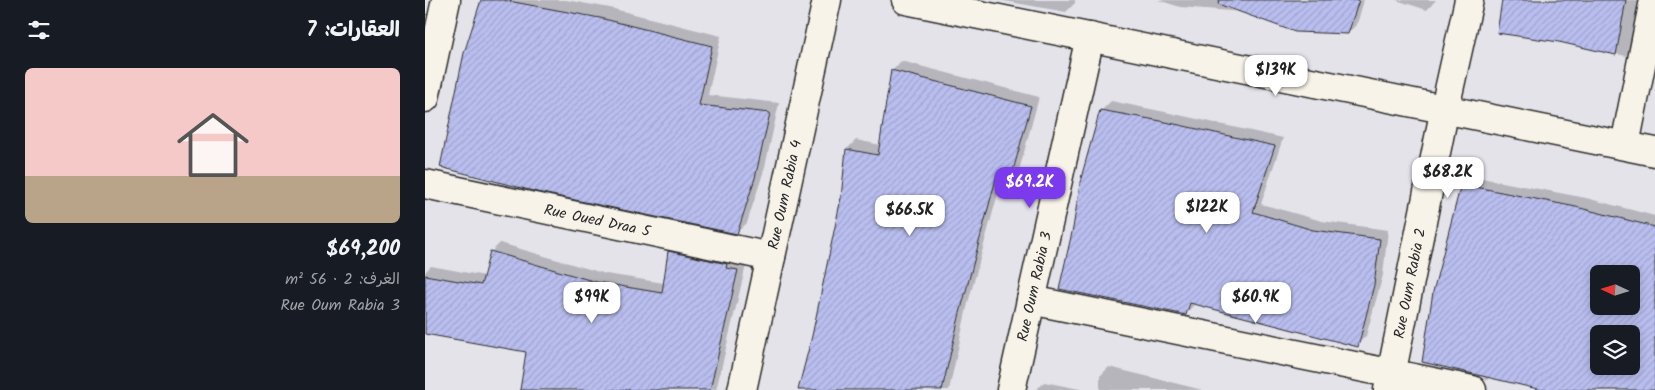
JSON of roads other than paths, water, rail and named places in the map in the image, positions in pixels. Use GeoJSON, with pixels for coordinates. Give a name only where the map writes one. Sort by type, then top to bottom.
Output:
{"type":"FeatureCollection","features":[{"type":"Feature","properties":{"kind":"street"},"geometry":{"type":"LineString","coordinates":[[425,98],[446,0]]}},
{"type":"Feature","properties":{"kind":"street","name":"Rue Oum Rabia 4"},"geometry":{"type":"LineString","coordinates":[[742,390],[827,0]]}},
{"type":"Feature","properties":{"kind":"street"},"geometry":{"type":"LineString","coordinates":[[906,0],[961,6],[1090,37],[1655,152]]}},
{"type":"Feature","properties":{"kind":"street","name":"Rue Oum Rabia 2"},"geometry":{"type":"LineString","coordinates":[[1390,382],[1445,108],[1469,0]]}},
{"type":"Feature","properties":{"kind":"street"},"geometry":{"type":"LineString","coordinates":[[1625,145],[1654,0]]}},
{"type":"Feature","properties":{"kind":"street","name":"Rue Oum Rabia 3"},"geometry":{"type":"LineString","coordinates":[[1011,390],[1090,37]]}},
{"type":"Feature","properties":{"kind":"street","name":"Rue Oued Draa 5"},"geometry":{"type":"LineString","coordinates":[[425,184],[771,257]]}},
{"type":"Feature","properties":{"kind":"street"},"geometry":{"type":"LineString","coordinates":[[1031,300],[1390,382],[1472,390]]}}]}
